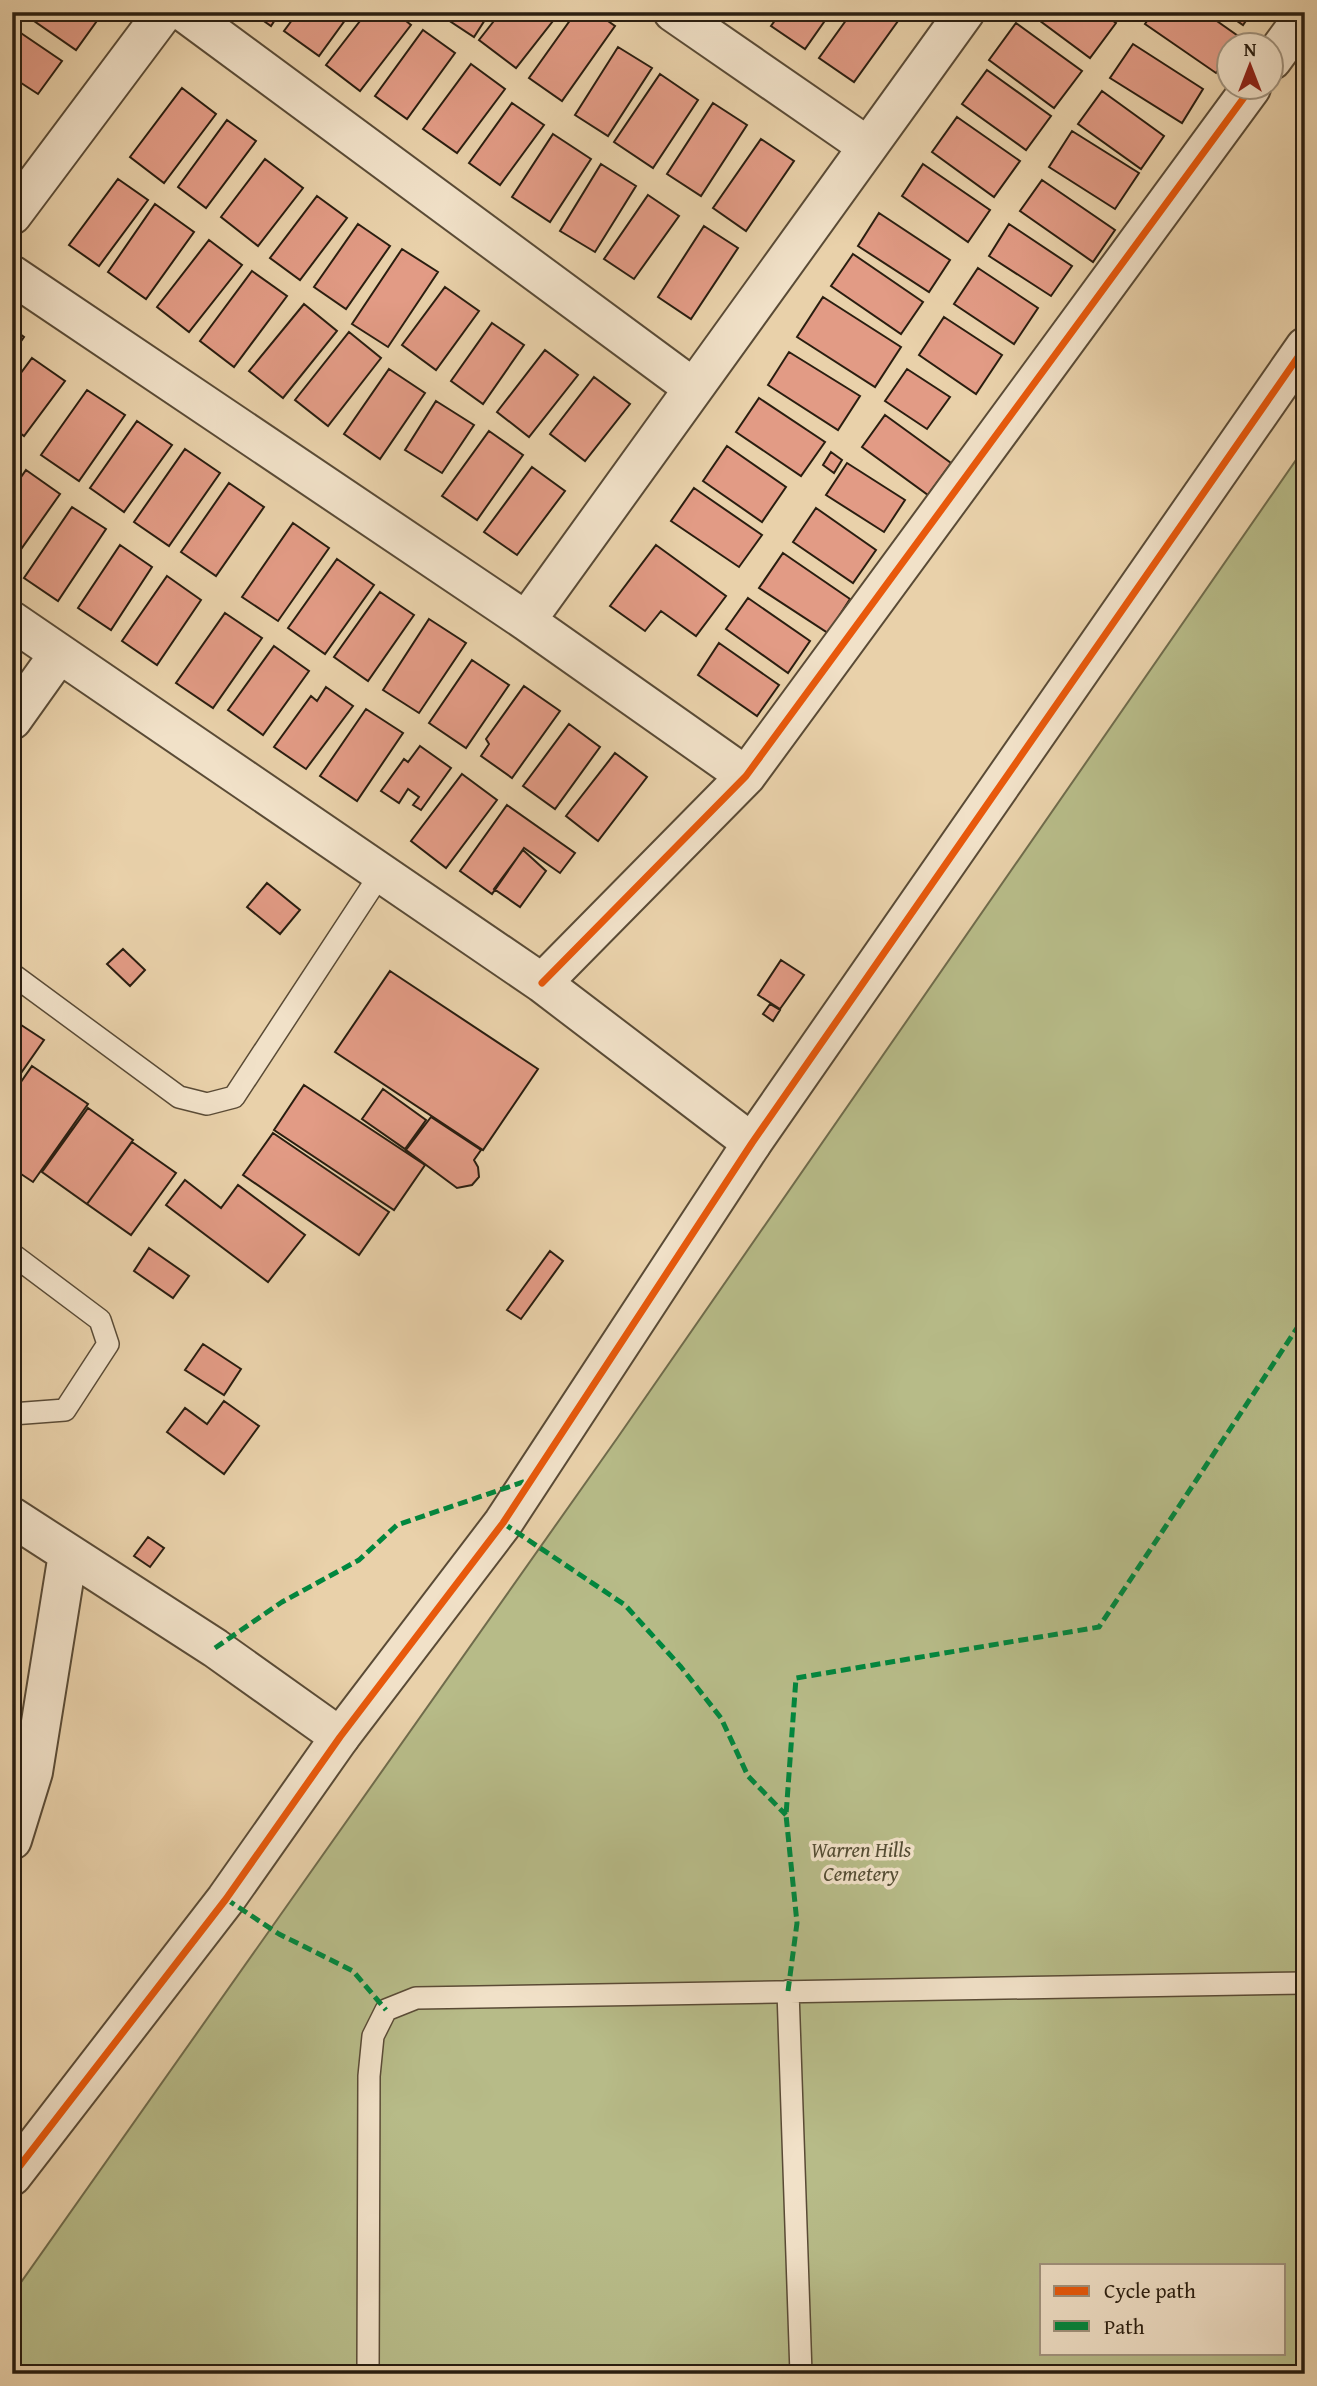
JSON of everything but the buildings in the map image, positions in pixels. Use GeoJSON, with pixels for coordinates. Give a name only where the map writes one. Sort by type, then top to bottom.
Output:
{"type":"FeatureCollection","features":[{"type":"Feature","properties":{"kind":"street"},"geometry":{"type":"LineString","coordinates":[[12,215],[164,12]]}},
{"type":"Feature","properties":{"kind":"street"},"geometry":{"type":"LineString","coordinates":[[184,12],[692,387]]}},
{"type":"Feature","properties":{"kind":"street"},"geometry":{"type":"LineString","coordinates":[[673,12],[867,146]]}},
{"type":"Feature","properties":{"kind":"street"},"geometry":{"type":"LineString","coordinates":[[526,621],[692,387],[965,12]]}},
{"type":"Feature","properties":{"kind":"street"},"geometry":{"type":"LineString","coordinates":[[1286,41],[1305,15]]}},
{"type":"Feature","properties":{"kind":"street"},"geometry":{"type":"LineString","coordinates":[[542,983],[746,776],[1241,102]]}},
{"type":"Feature","properties":{"kind":"street"},"geometry":{"type":"LineString","coordinates":[[12,275],[526,621],[746,776]]}},
{"type":"Feature","properties":{"kind":"street"},"geometry":{"type":"LineString","coordinates":[[12,2176],[226,1899],[340,1737],[503,1523],[752,1143],[1305,347]]}},
{"type":"Feature","properties":{"kind":"street"},"geometry":{"type":"LineString","coordinates":[[12,621],[542,983],[752,1143]]}},
{"type":"Feature","properties":{"kind":"street"},"geometry":{"type":"LineString","coordinates":[[12,720],[58,654]]}},
{"type":"Feature","properties":{"kind":"street"},"geometry":{"type":"LineString","coordinates":[[12,1517],[215,1648],[340,1737]]}},
{"type":"Feature","properties":{"kind":"street"},"geometry":{"type":"LineString","coordinates":[[12,1840],[33,1772],[68,1554]]}},
{"type":"Feature","properties":{"kind":"lane"},"geometry":{"type":"LineString","coordinates":[[12,974],[179,1097],[207,1104],[234,1097],[381,873]]}},
{"type":"Feature","properties":{"kind":"lane"},"geometry":{"type":"LineString","coordinates":[[12,1254],[100,1320],[108,1344],[65,1410],[12,1414]]}},
{"type":"Feature","properties":{"kind":"lane"},"geometry":{"type":"LineString","coordinates":[[368,2374],[369,2076],[373,2036],[386,2010],[416,1998],[1305,1983]]}},
{"type":"Feature","properties":{"kind":"lane"},"geometry":{"type":"LineString","coordinates":[[788,1991],[801,2374]]}},
{"type":"Feature","properties":{"kind":"green space","name":"Warren Hills Cemetery"},"geometry":{"type":"Polygon","coordinates":[[[1305,447],[1305,2374],[12,2374],[12,2295],[618,1437],[1305,447]]]}},
{"type":"Feature","properties":{"kind":"marked path"},"geometry":{"type":"LineString","coordinates":[[788,1991],[797,1923],[786,1815],[796,1678],[1099,1627],[1305,1316]]}},
{"type":"Feature","properties":{"kind":"marked path"},"geometry":{"type":"LineString","coordinates":[[215,1648],[282,1602],[359,1560],[397,1525],[532,1479]]}},
{"type":"Feature","properties":{"kind":"marked path"},"geometry":{"type":"LineString","coordinates":[[503,1523],[625,1605],[681,1667],[721,1718],[748,1776],[786,1815]]}},
{"type":"Feature","properties":{"kind":"marked path"},"geometry":{"type":"LineString","coordinates":[[226,1899],[279,1934],[353,1971],[386,2010]]}},
{"type":"Feature","properties":{"kind":"cycle path"},"geometry":{"type":"LineString","coordinates":[[542,983],[746,776],[1241,102]]}},
{"type":"Feature","properties":{"kind":"cycle path"},"geometry":{"type":"LineString","coordinates":[[12,2176],[226,1899],[340,1737],[503,1523],[752,1143],[1305,347]]}}]}
